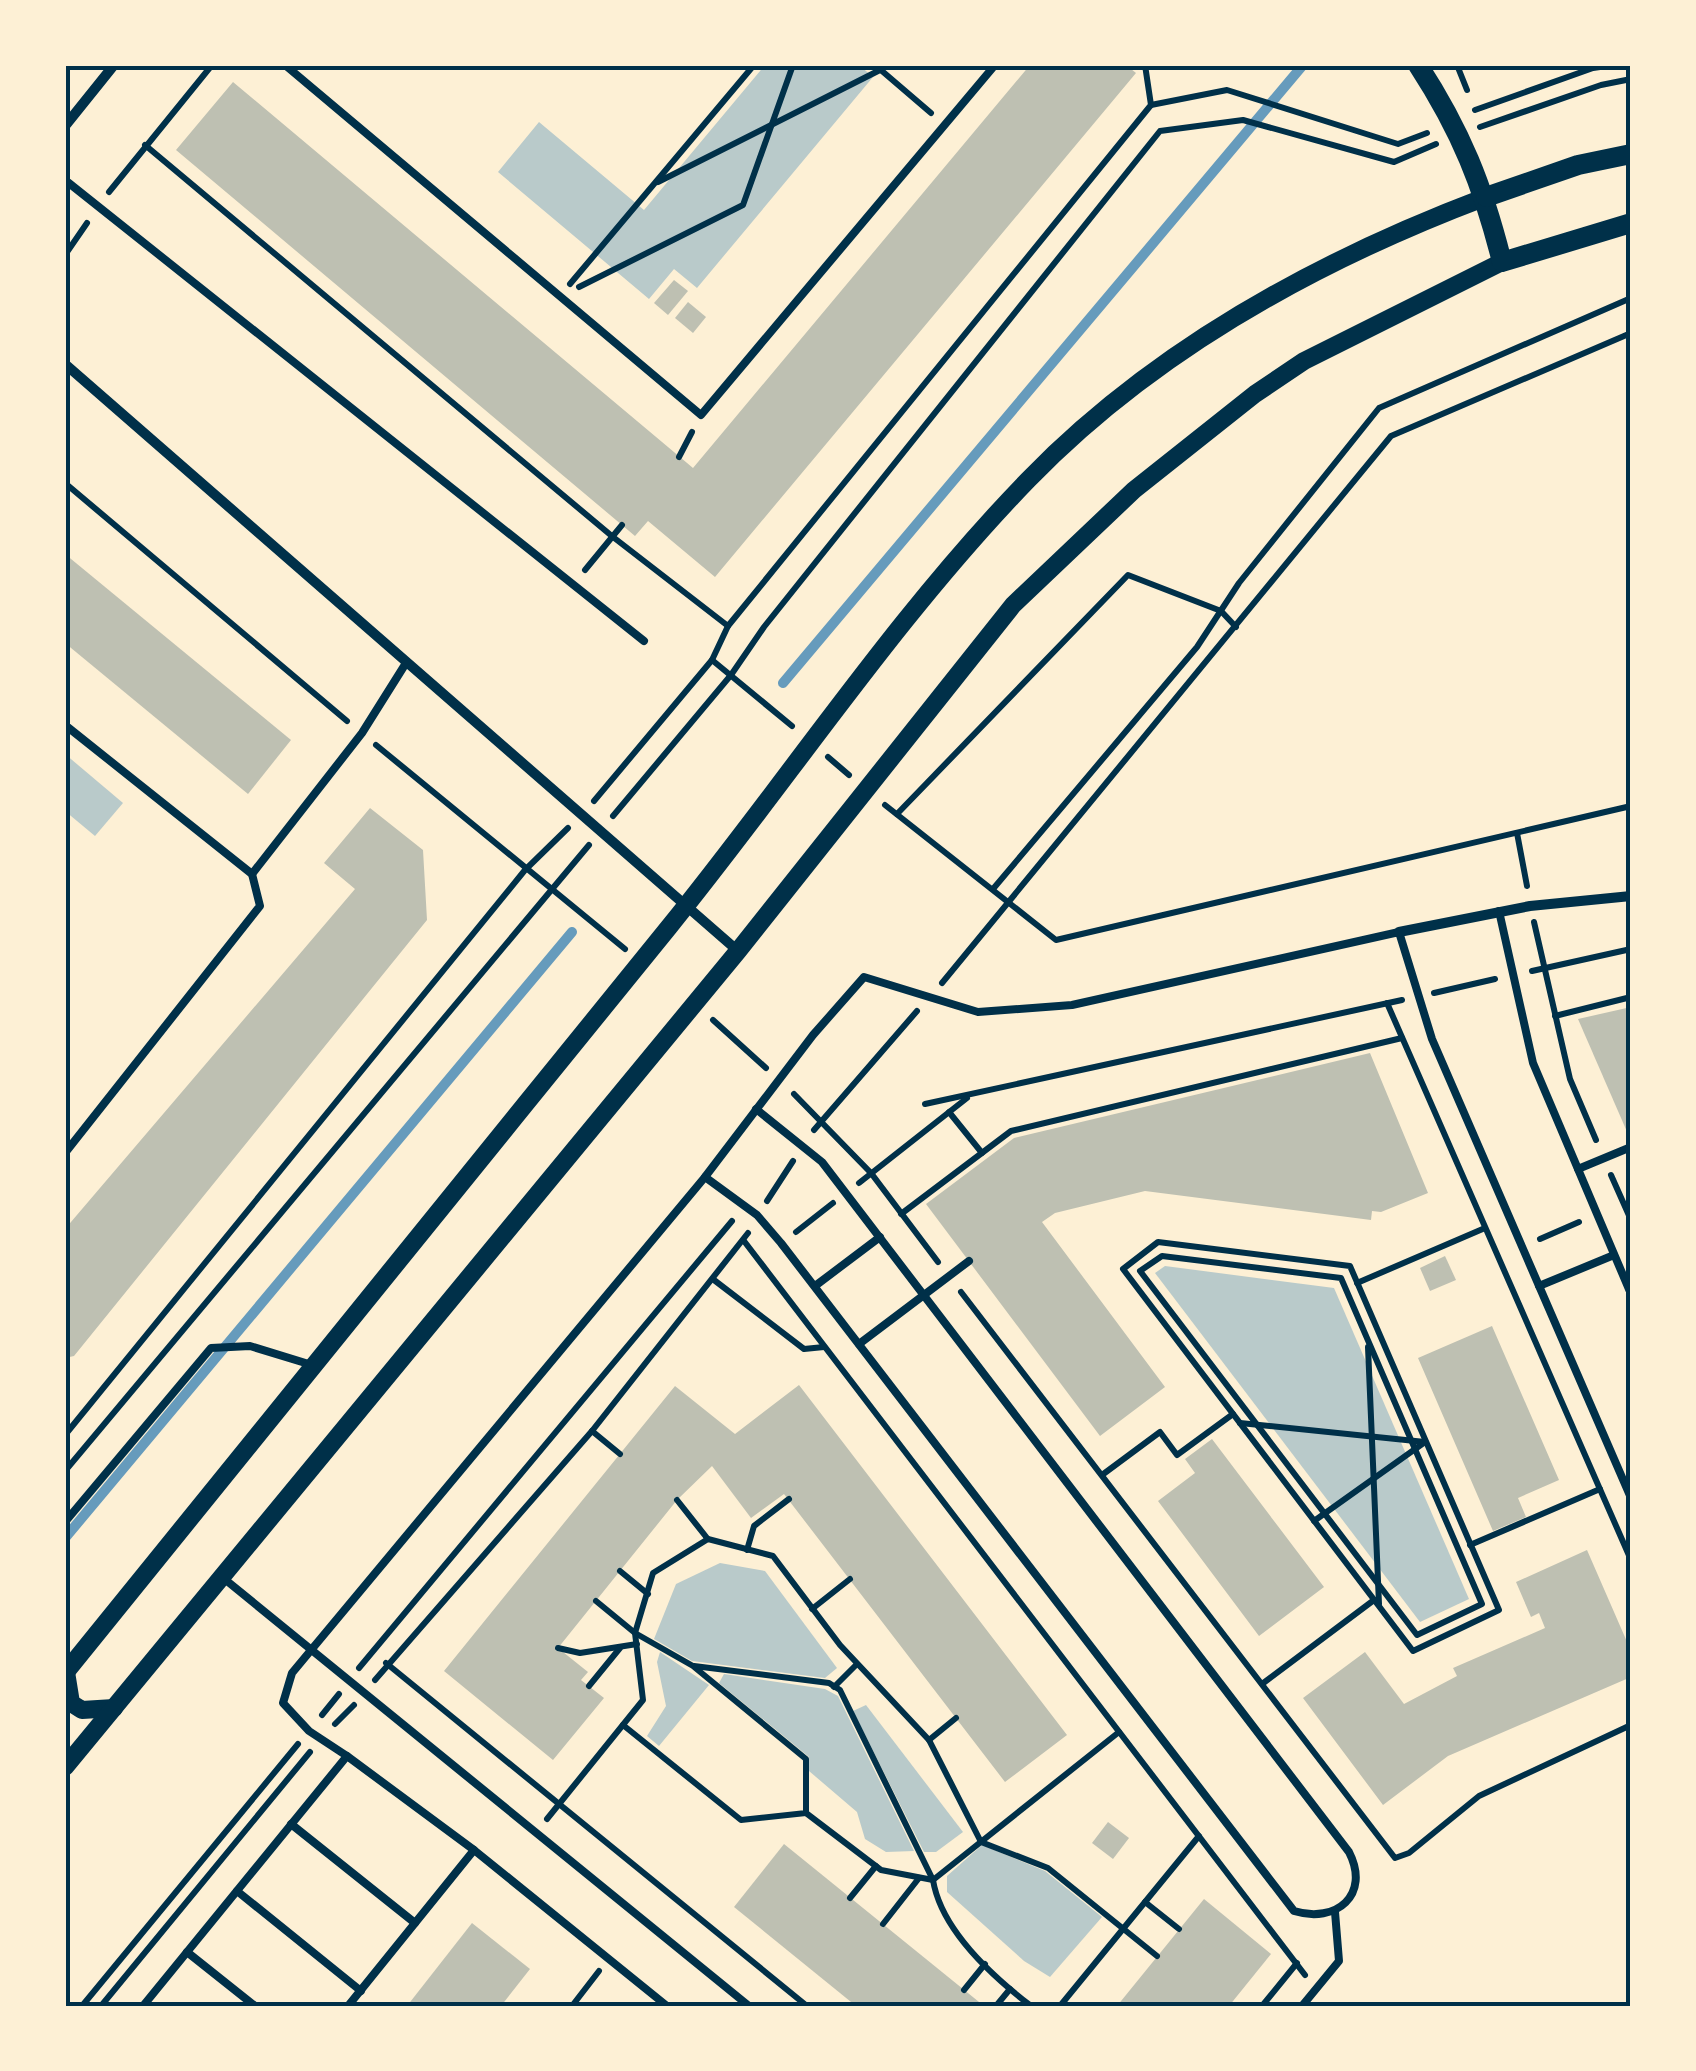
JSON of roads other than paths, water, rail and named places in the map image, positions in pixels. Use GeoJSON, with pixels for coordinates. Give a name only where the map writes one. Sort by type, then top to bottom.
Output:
{"type":"FeatureCollection","features":[{"type":"Feature","properties":{"kind":"main road"},"geometry":{"type":"LineString","coordinates":[[1418,65],[1458,128],[1486,197],[1502,262],[1631,223]]}},
{"type":"Feature","properties":{"kind":"main road"},"geometry":{"type":"LineString","coordinates":[[1486,197],[1578,165],[1631,154]]}},
{"type":"Feature","properties":{"kind":"street"},"geometry":{"type":"LineString","coordinates":[[65,126],[114,65]]}},
{"type":"Feature","properties":{"kind":"street"},"geometry":{"type":"LineString","coordinates":[[114,1708],[82,1710],[71,1703],[65,1672],[685,907],[928,594],[1029,478],[1106,410],[1190,348],[1282,289],[1385,235],[1486,197]]}},
{"type":"Feature","properties":{"kind":"street"},"geometry":{"type":"LineString","coordinates":[[65,1767],[738,951],[1012,605],[1134,490],[1304,360],[1502,262]]}},
{"type":"Feature","properties":{"kind":"street"},"geometry":{"type":"LineString","coordinates":[[65,364],[738,951]]}},
{"type":"Feature","properties":{"kind":"street"},"geometry":{"type":"LineString","coordinates":[[1398,932],[1530,906],[1631,896]]}},
{"type":"Feature","properties":{"kind":"lane"},"geometry":{"type":"LineString","coordinates":[[285,65],[701,415],[996,65]]}},
{"type":"Feature","properties":{"kind":"lane"},"geometry":{"type":"LineString","coordinates":[[65,180],[644,641]]}},
{"type":"Feature","properties":{"kind":"lane"},"geometry":{"type":"LineString","coordinates":[[252,874],[362,734],[406,663]]}},
{"type":"Feature","properties":{"kind":"lane"},"geometry":{"type":"LineString","coordinates":[[65,725],[252,874],[260,906],[65,1153]]}},
{"type":"Feature","properties":{"kind":"lane"},"geometry":{"type":"LineString","coordinates":[[1499,911],[1532,1063],[1631,1294]]}},
{"type":"Feature","properties":{"kind":"lane"},"geometry":{"type":"LineString","coordinates":[[667,2006],[474,1850],[309,1731],[283,1703],[292,1673],[309,1649],[705,1177],[813,1035],[864,978],[978,1012],[1072,1006],[1398,932],[1432,1039],[1631,1498]]}},
{"type":"Feature","properties":{"kind":"lane"},"geometry":{"type":"LineString","coordinates":[[705,1177],[758,1214],[782,1243],[1294,1911],[1322,1916],[1336,1912],[1354,1892],[1356,1865],[1350,1852],[822,1162],[756,1108]]}},
{"type":"Feature","properties":{"kind":"lane"},"geometry":{"type":"LineString","coordinates":[[1578,1169],[1631,1147]]}},
{"type":"Feature","properties":{"kind":"lane"},"geometry":{"type":"LineString","coordinates":[[815,1286],[880,1238]]}},
{"type":"Feature","properties":{"kind":"lane"},"geometry":{"type":"LineString","coordinates":[[1539,1286],[1614,1255]]}},
{"type":"Feature","properties":{"kind":"lane"},"geometry":{"type":"LineString","coordinates":[[859,1344],[969,1261]]}},
{"type":"Feature","properties":{"kind":"lane"},"geometry":{"type":"LineString","coordinates":[[65,1522],[211,1348],[250,1346],[316,1366]]}},
{"type":"Feature","properties":{"kind":"lane"},"geometry":{"type":"LineString","coordinates":[[222,1577],[749,2006]]}},
{"type":"Feature","properties":{"kind":"lane"},"geometry":{"type":"LineString","coordinates":[[143,2006],[347,1756]]}},
{"type":"Feature","properties":{"kind":"lane"},"geometry":{"type":"LineString","coordinates":[[292,1824],[415,1924]]}},
{"type":"Feature","properties":{"kind":"lane"},"geometry":{"type":"LineString","coordinates":[[348,2006],[474,1850]]}},
{"type":"Feature","properties":{"kind":"lane"},"geometry":{"type":"LineString","coordinates":[[237,1892],[360,1991]]}},
{"type":"Feature","properties":{"kind":"lane"},"geometry":{"type":"LineString","coordinates":[[1302,2006],[1339,1961],[1336,1912]]}},
{"type":"Feature","properties":{"kind":"lane"},"geometry":{"type":"LineString","coordinates":[[188,1952],[255,2006]]}},
{"type":"Feature","properties":{"kind":"waterway"},"geometry":{"type":"LineString","coordinates":[[783,683],[1303,65]]}},
{"type":"Feature","properties":{"kind":"waterway"},"geometry":{"type":"LineString","coordinates":[[65,1538],[572,932]]}}]}
